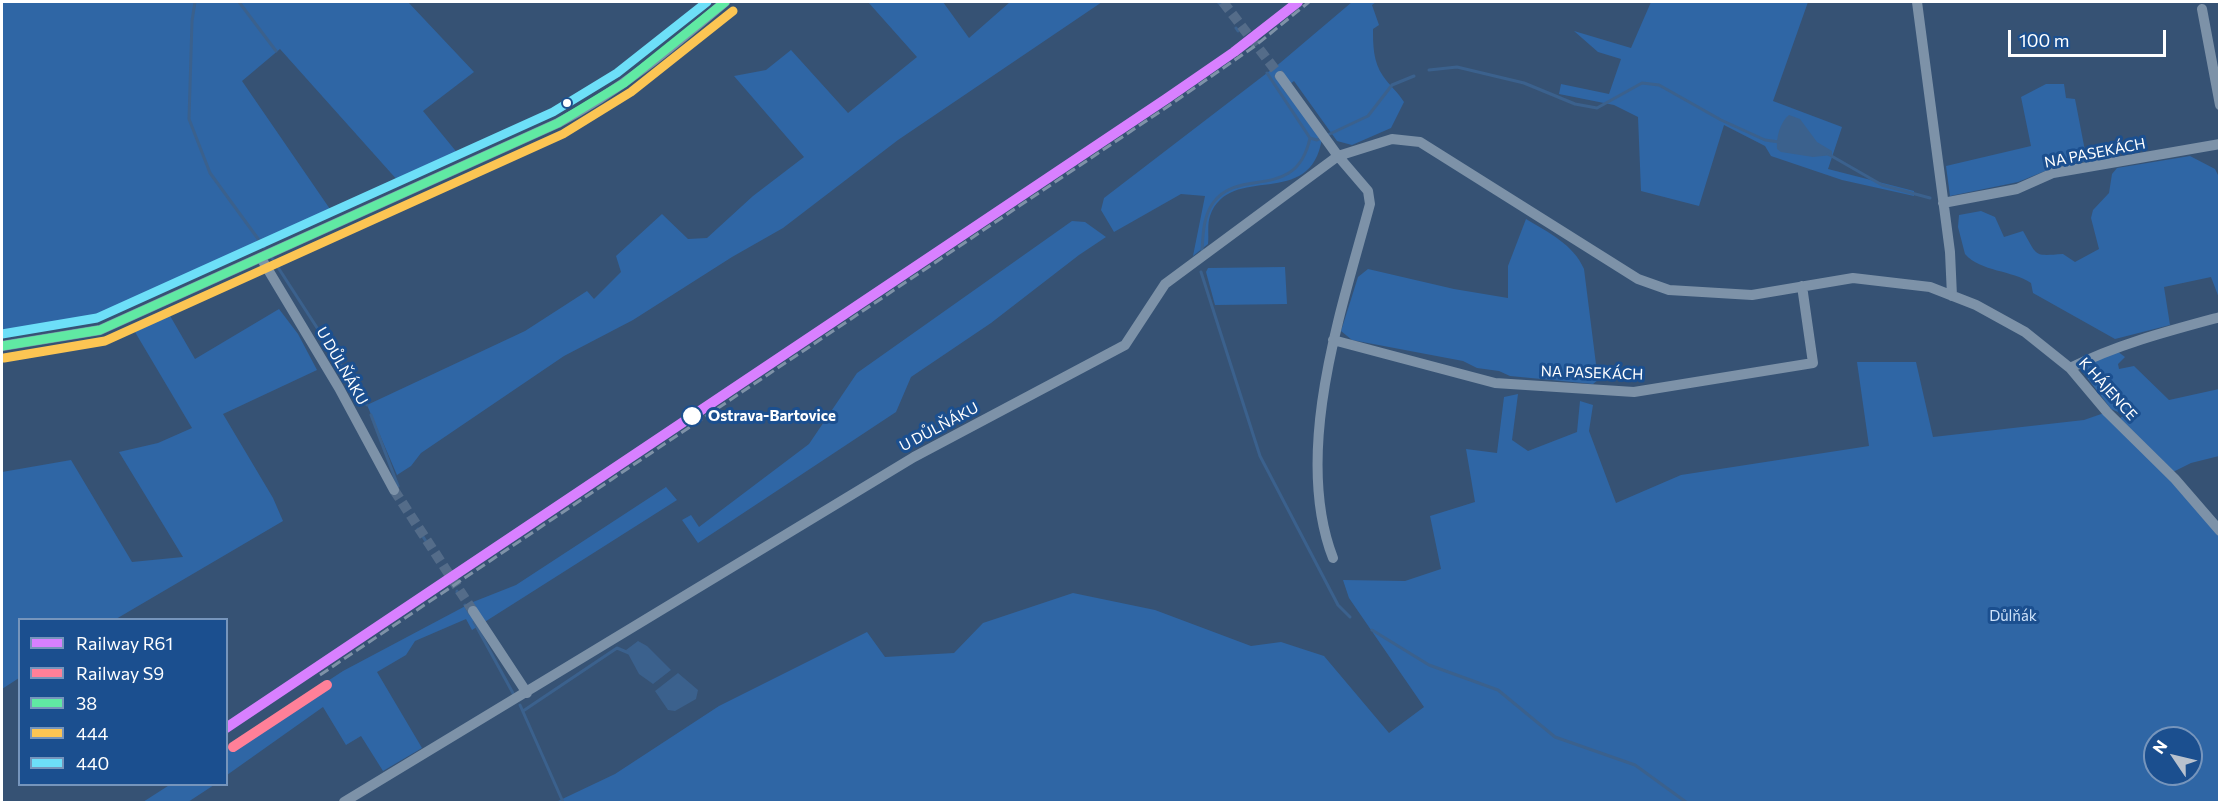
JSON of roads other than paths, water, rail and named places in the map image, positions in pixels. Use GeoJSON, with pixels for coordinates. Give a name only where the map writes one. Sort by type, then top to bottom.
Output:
{"type":"FeatureCollection","features":[{"type":"Feature","properties":{"kind":"street"},"geometry":{"type":"LineString","coordinates":[[2,346],[100,330],[600,101],[627,83],[725,2]]}},
{"type":"Feature","properties":{"kind":"street"},"geometry":{"type":"LineString","coordinates":[[1338,156],[1392,139],[1420,142],[1638,279],[1669,290],[1752,295],[1853,278],[1930,287],[1952,296],[1950,252],[1917,2]]}},
{"type":"Feature","properties":{"kind":"street"},"geometry":{"type":"LineString","coordinates":[[2202,9],[2220,105]]}},
{"type":"Feature","properties":{"kind":"street"},"geometry":{"type":"LineString","coordinates":[[2210,54],[2220,62]]}},
{"type":"Feature","properties":{"kind":"street"},"geometry":{"type":"LineString","coordinates":[[1280,76],[1328,143],[1368,191],[1370,204],[1333,340],[1321,403],[1318,472],[1324,536],[1333,558]]}},
{"type":"Feature","properties":{"kind":"street","name":"NA PASEKÁCH"},"geometry":{"type":"LineString","coordinates":[[1944,203],[2017,189],[2053,173],[2220,144]]}},
{"type":"Feature","properties":{"kind":"street","name":"U DŮLŇÁKU"},"geometry":{"type":"LineString","coordinates":[[344,802],[914,457],[1125,345],[1165,284],[1338,156]]}},
{"type":"Feature","properties":{"kind":"street","name":"U DŮLŇÁKU"},"geometry":{"type":"LineString","coordinates":[[261,258],[339,388],[394,490]]}},
{"type":"Feature","properties":{"kind":"street","name":"NA PASEKÁCH"},"geometry":{"type":"LineString","coordinates":[[1333,340],[1495,383],[1634,392],[1813,363],[1802,286]]}},
{"type":"Feature","properties":{"kind":"street","name":"K HÁJENCE"},"geometry":{"type":"LineString","coordinates":[[1952,296],[1976,305],[2025,332],[2070,368],[2107,412],[2175,479],[2220,531]]}},
{"type":"Feature","properties":{"kind":"street"},"geometry":{"type":"LineString","coordinates":[[2070,368],[2100,353],[2154,334],[2220,317]]}},
{"type":"Feature","properties":{"kind":"street"},"geometry":{"type":"LineString","coordinates":[[473,611],[527,693]]}},
{"type":"Feature","properties":{"kind":"waterway"},"geometry":{"type":"LineString","coordinates":[[195,2],[192,21],[189,119],[210,173],[264,247]]}},
{"type":"Feature","properties":{"kind":"waterway"},"geometry":{"type":"LineString","coordinates":[[239,2],[276,51]]}},
{"type":"Feature","properties":{"kind":"waterway"},"geometry":{"type":"LineString","coordinates":[[1429,70],[1457,67],[1524,83],[1575,104],[1597,108],[1642,83],[1659,85],[1721,120],[1765,140],[1779,142]]}},
{"type":"Feature","properties":{"kind":"waterway"},"geometry":{"type":"LineString","coordinates":[[1202,252],[1207,214],[1213,203],[1224,192],[1237,186],[1280,177],[1293,170],[1303,158],[1310,138],[1267,73]]}},
{"type":"Feature","properties":{"kind":"waterway"},"geometry":{"type":"LineString","coordinates":[[1310,138],[1317,140],[1368,116],[1392,85],[1414,76]]}},
{"type":"Feature","properties":{"kind":"waterway"},"geometry":{"type":"LineString","coordinates":[[1828,154],[1882,185],[1930,198]]}},
{"type":"Feature","properties":{"kind":"waterway"},"geometry":{"type":"LineString","coordinates":[[270,255],[367,405]]}},
{"type":"Feature","properties":{"kind":"waterway"},"geometry":{"type":"LineString","coordinates":[[1201,272],[1260,456],[1338,605],[1350,617]]}},
{"type":"Feature","properties":{"kind":"waterway"},"geometry":{"type":"LineString","coordinates":[[371,415],[398,486]]}},
{"type":"Feature","properties":{"kind":"waterway"},"geometry":{"type":"LineString","coordinates":[[418,529],[429,546]]}},
{"type":"Feature","properties":{"kind":"waterway"},"geometry":{"type":"LineString","coordinates":[[465,605],[470,614]]}},
{"type":"Feature","properties":{"kind":"waterway"},"geometry":{"type":"LineString","coordinates":[[474,622],[514,695]]}},
{"type":"Feature","properties":{"kind":"waterway"},"geometry":{"type":"LineString","coordinates":[[1372,630],[1429,665],[1498,690],[1555,737],[1635,765],[1686,802]]}},
{"type":"Feature","properties":{"kind":"waterway"},"geometry":{"type":"LineString","coordinates":[[523,711],[617,648],[629,653]]}},
{"type":"Feature","properties":{"kind":"waterway"},"geometry":{"type":"LineString","coordinates":[[520,705],[563,802]]}},
{"type":"Feature","properties":{"kind":"tunnel"},"geometry":{"type":"LineString","coordinates":[[1223,2],[1280,76]]}},
{"type":"Feature","properties":{"kind":"tunnel"},"geometry":{"type":"LineString","coordinates":[[394,490],[473,611]]}},
{"type":"Feature","properties":{"kind":"railway"},"geometry":{"type":"LineString","coordinates":[[320,675],[1170,105],[1255,46],[1309,2]]}},
{"type":"Feature","properties":{"kind":"rail line","name":"R61"},"geometry":{"type":"LineString","coordinates":[[228,727],[1166,99],[1234,52],[1298,2]]}},
{"type":"Feature","properties":{"kind":"rail line","name":"S9"},"geometry":{"type":"LineString","coordinates":[[233,747],[327,685]]}},
{"type":"Feature","properties":{"kind":"place","name":"Ostrava-Bartovice"},"geometry":{"type":"Point","coordinates":[692,416]}},
{"type":"Feature","properties":{"kind":"park label","name":"Důlňák"},"geometry":{"type":"Point","coordinates":[2013,616]}}]}
